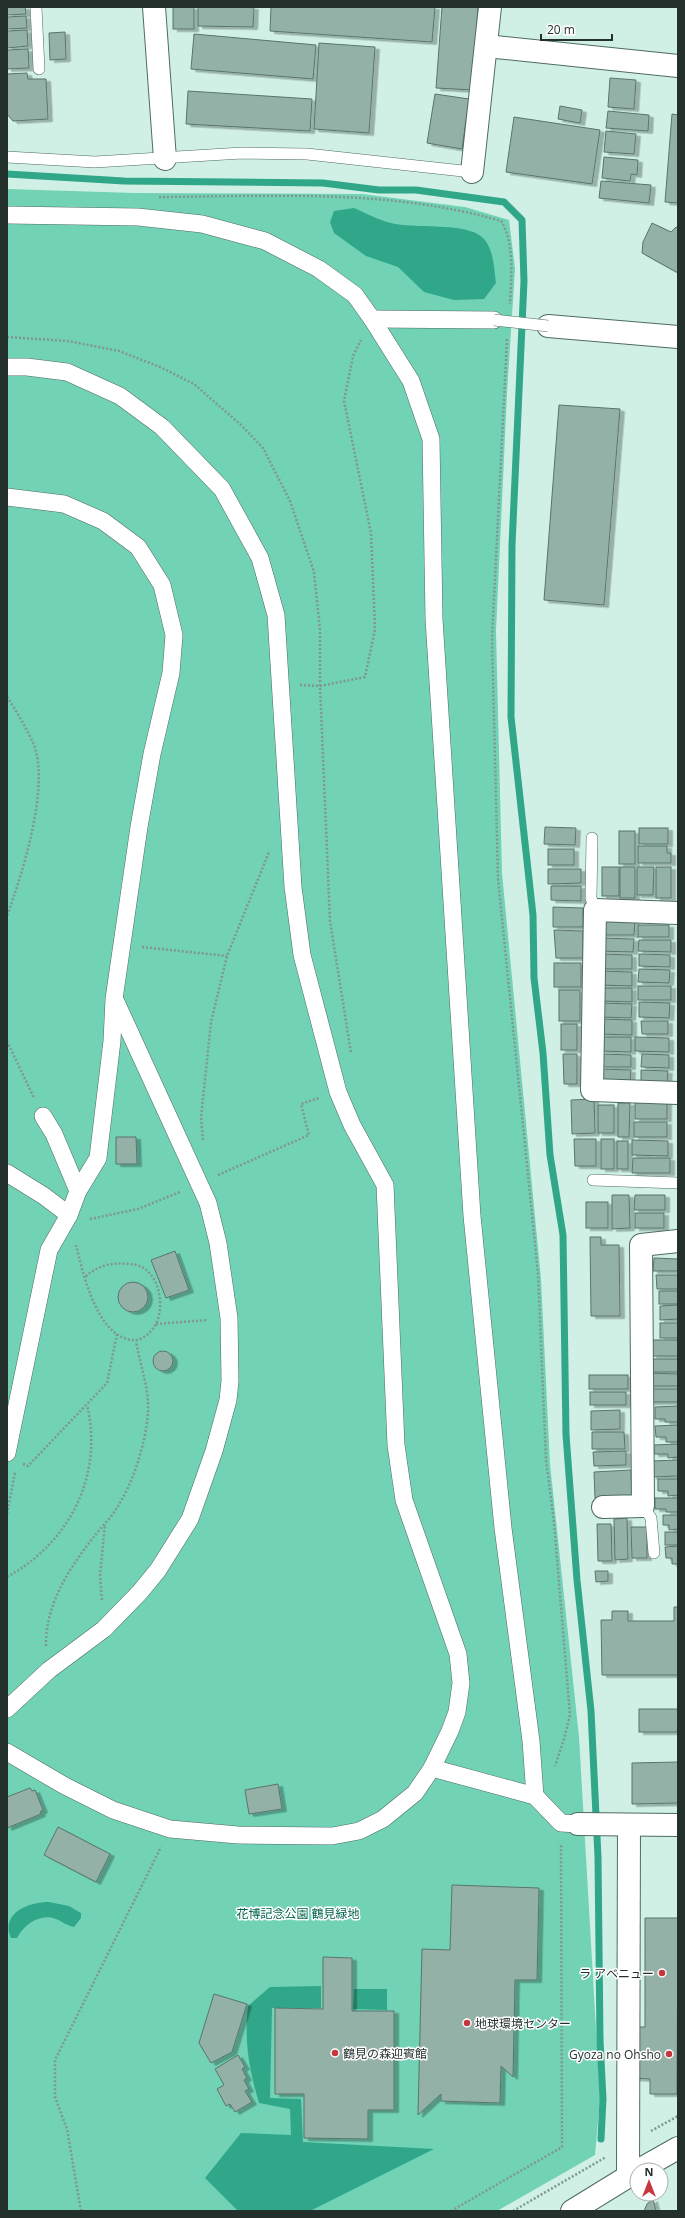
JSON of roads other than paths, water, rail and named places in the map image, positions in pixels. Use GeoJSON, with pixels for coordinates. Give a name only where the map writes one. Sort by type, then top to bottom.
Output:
{"type":"FeatureCollection","features":[{"type":"Feature","properties":{"kind":"street"},"geometry":{"type":"LineString","coordinates":[[154,7],[165,159]]}},
{"type":"Feature","properties":{"kind":"street"},"geometry":{"type":"LineString","coordinates":[[472,172],[490,7]]}},
{"type":"Feature","properties":{"kind":"street"},"geometry":{"type":"LineString","coordinates":[[486,46],[678,66]]}},
{"type":"Feature","properties":{"kind":"street"},"geometry":{"type":"LineString","coordinates":[[7,214],[138,216],[202,224],[265,241],[325,273],[355,295],[372,318],[411,381],[431,439],[434,619],[472,1216],[503,1528],[531,1741],[535,1796]]}},
{"type":"Feature","properties":{"kind":"street"},"geometry":{"type":"LineString","coordinates":[[372,318],[494,320]]}},
{"type":"Feature","properties":{"kind":"street"},"geometry":{"type":"LineString","coordinates":[[548,326],[678,337]]}},
{"type":"Feature","properties":{"kind":"street"},"geometry":{"type":"LineString","coordinates":[[7,367],[27,367],[67,372],[120,396],[162,427],[222,489],[260,558],[276,615],[287,805],[296,919],[302,955],[338,1092],[352,1125],[385,1185],[396,1445],[403,1493],[460,1664],[461,1683],[457,1712],[432,1768],[414,1793],[395,1812],[371,1826],[345,1834],[332,1836],[238,1835],[170,1829],[114,1810],[65,1786],[7,1752]]}},
{"type":"Feature","properties":{"kind":"street"},"geometry":{"type":"LineString","coordinates":[[7,497],[64,504],[103,521],[138,547],[162,585],[174,635],[171,673],[152,754],[139,827],[114,999],[110,1064],[98,1158],[78,1191],[69,1215],[49,1250],[12,1458]]}},
{"type":"Feature","properties":{"kind":"street"},"geometry":{"type":"LineString","coordinates":[[678,913],[595,910],[592,1090],[678,1093]]}},
{"type":"Feature","properties":{"kind":"street"},"geometry":{"type":"LineString","coordinates":[[7,1709],[48,1670],[116,1617],[140,1592],[173,1548],[190,1519],[204,1483],[228,1400],[230,1380],[229,1318],[218,1243],[208,1203],[114,999]]}},
{"type":"Feature","properties":{"kind":"street"},"geometry":{"type":"LineString","coordinates":[[43,1116],[54,1134],[78,1191]]}},
{"type":"Feature","properties":{"kind":"street"},"geometry":{"type":"LineString","coordinates":[[7,1173],[44,1196],[69,1215]]}},
{"type":"Feature","properties":{"kind":"street"},"geometry":{"type":"LineString","coordinates":[[603,1507],[643,1506],[641,1245],[678,1241]]}},
{"type":"Feature","properties":{"kind":"street"},"geometry":{"type":"LineString","coordinates":[[432,1768],[535,1796],[570,1823],[678,1825]]}},
{"type":"Feature","properties":{"kind":"street"},"geometry":{"type":"LineString","coordinates":[[622,1825],[635,2162]]}},
{"type":"Feature","properties":{"kind":"street"},"geometry":{"type":"LineString","coordinates":[[654,2162],[678,2148]]}},
{"type":"Feature","properties":{"kind":"street"},"geometry":{"type":"LineString","coordinates":[[572,2211],[629,2177]]}},
{"type":"Feature","properties":{"kind":"lane"},"geometry":{"type":"LineString","coordinates":[[36,7],[39,69]]}},
{"type":"Feature","properties":{"kind":"lane"},"geometry":{"type":"LineString","coordinates":[[7,157],[95,162],[165,159],[242,153],[307,154],[472,172]]}},
{"type":"Feature","properties":{"kind":"lane"},"geometry":{"type":"LineString","coordinates":[[494,320],[548,326]]}},
{"type":"Feature","properties":{"kind":"lane"},"geometry":{"type":"LineString","coordinates":[[592,838],[592,898],[595,910]]}},
{"type":"Feature","properties":{"kind":"lane"},"geometry":{"type":"LineString","coordinates":[[593,1180],[678,1183]]}},
{"type":"Feature","properties":{"kind":"lane"},"geometry":{"type":"LineString","coordinates":[[643,1506],[651,1518],[654,1553]]}},
{"type":"Feature","properties":{"kind":"waterway"},"geometry":{"type":"LineString","coordinates":[[7,174],[124,181],[323,183],[379,190],[416,190],[504,202],[522,220],[524,281],[512,545],[511,717],[533,915],[534,978],[543,1053],[550,1155],[563,1235],[566,1435],[577,1580],[591,1711],[598,1857],[600,2040],[603,2099],[601,2139]]}},
{"type":"Feature","properties":{"kind":"place","name":"ラ アベニュー"},"geometry":{"type":"Point","coordinates":[662,1973]}},
{"type":"Feature","properties":{"kind":"place","name":"地球環境センター"},"geometry":{"type":"Point","coordinates":[467,2023]}},
{"type":"Feature","properties":{"kind":"place","name":"鶴見の森迎賓館"},"geometry":{"type":"Point","coordinates":[335,2053]}},
{"type":"Feature","properties":{"kind":"place","name":"Gyoza no Ohsho"},"geometry":{"type":"Point","coordinates":[669,2054]}},
{"type":"Feature","properties":{"kind":"park label","name":"花博記念公園 鶴見緑地"},"geometry":{"type":"Point","coordinates":[298,1913]}}]}
